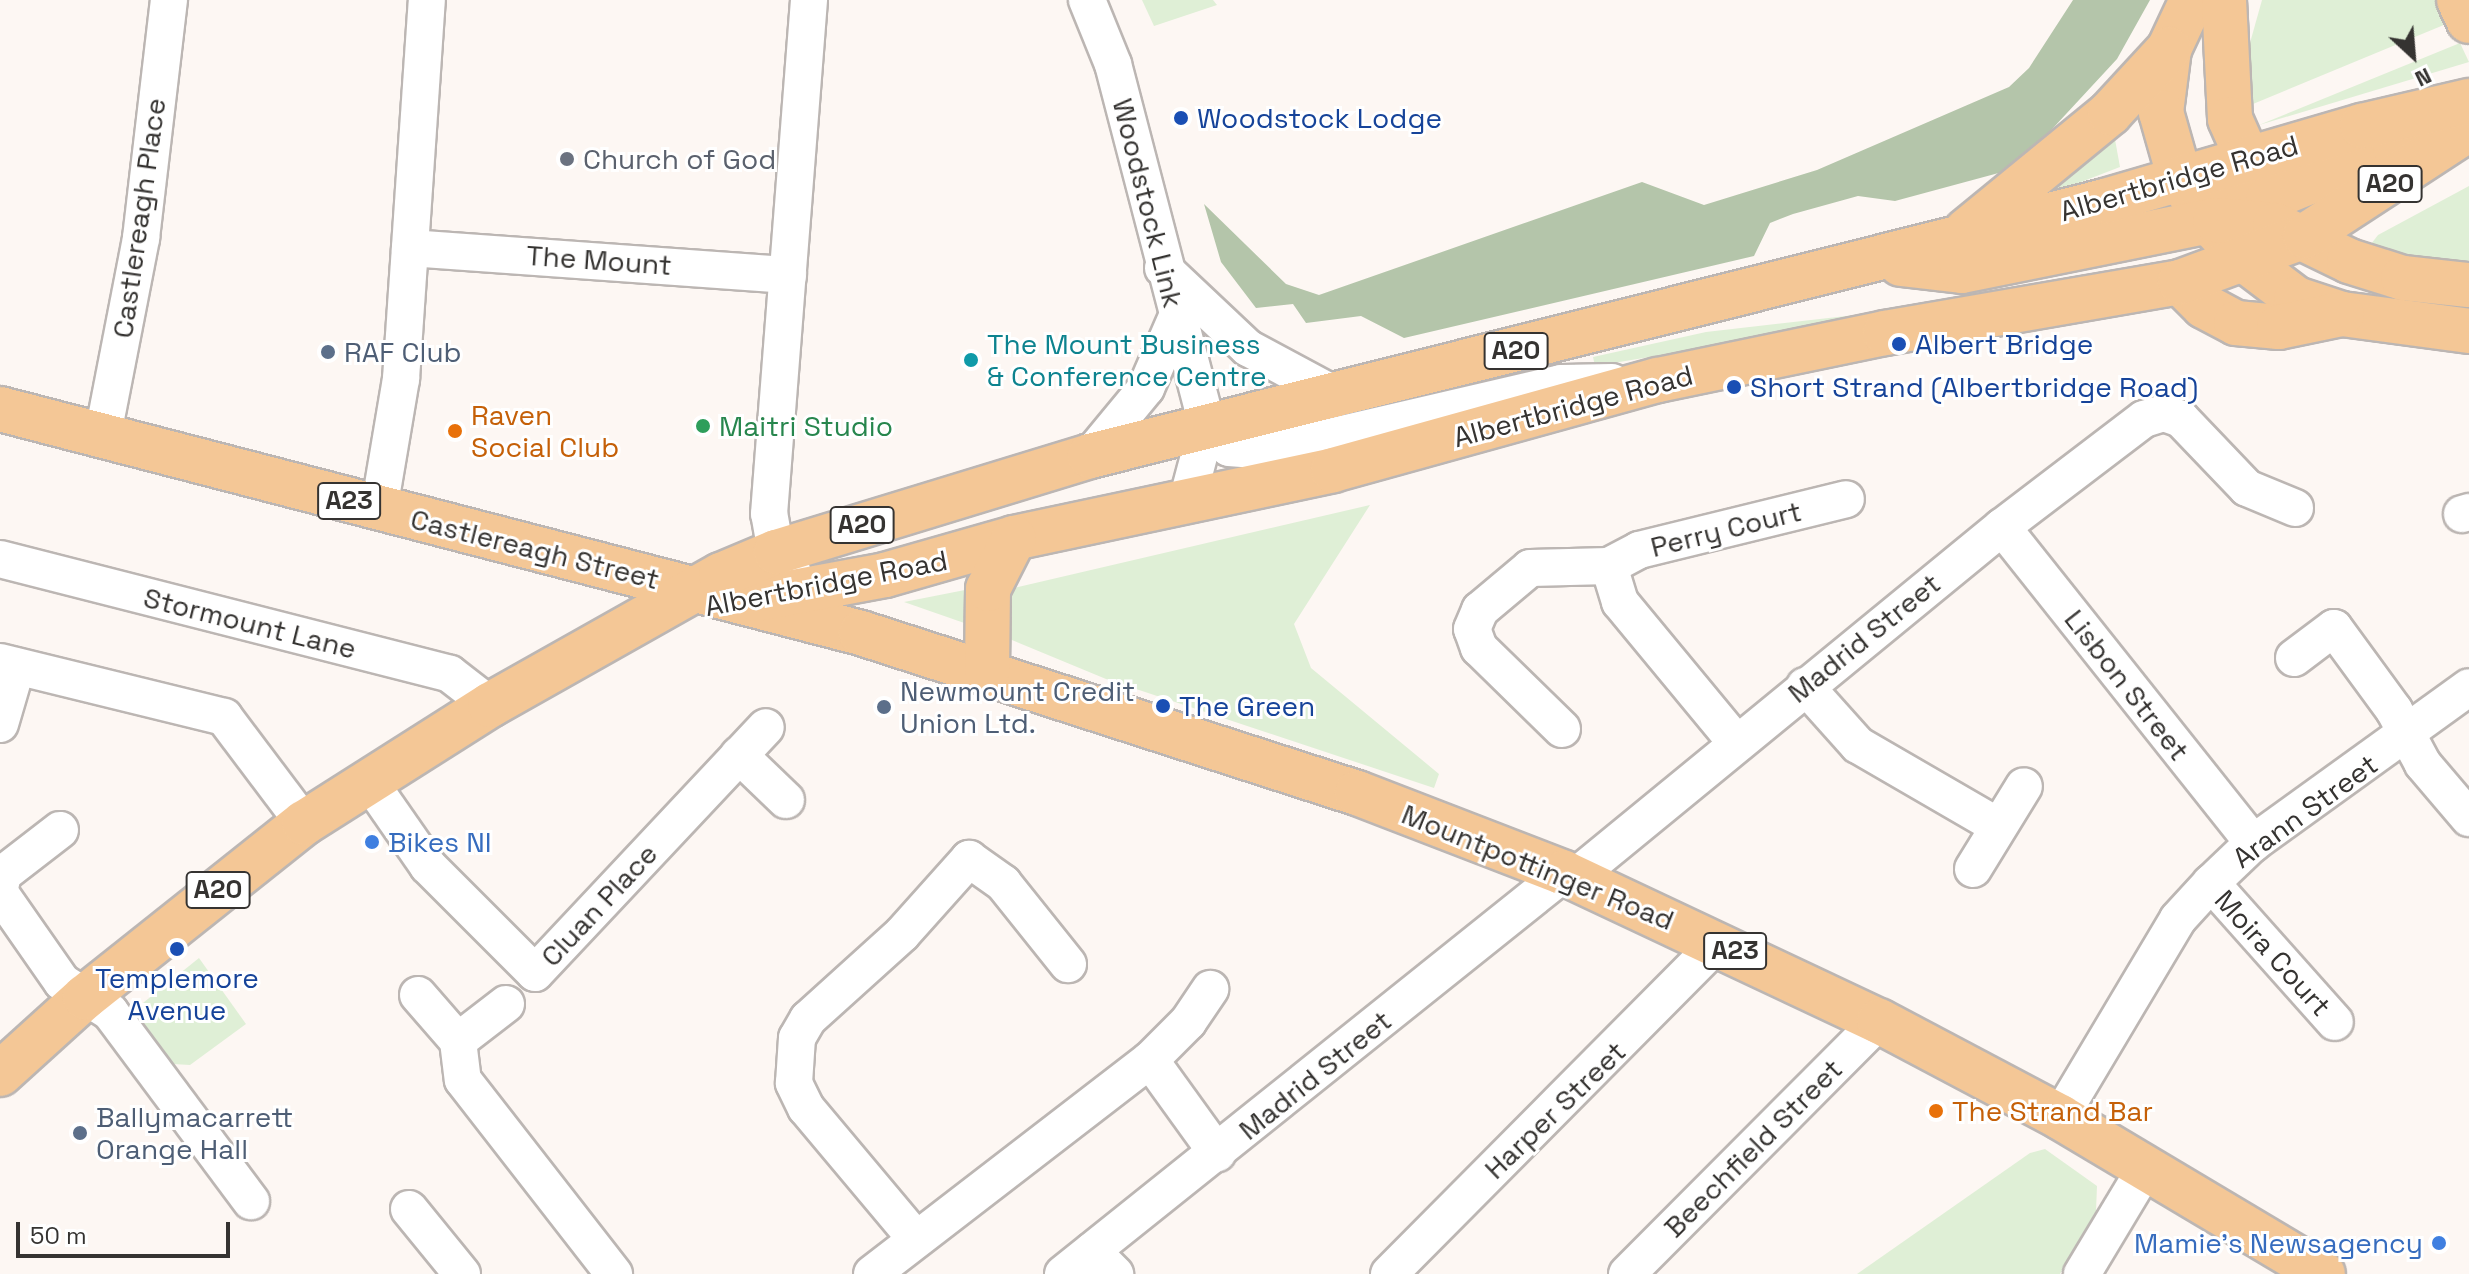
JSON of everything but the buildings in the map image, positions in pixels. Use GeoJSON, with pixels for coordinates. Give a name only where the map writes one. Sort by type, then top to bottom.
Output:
{"type":"FeatureCollection","features":[{"type":"Feature","properties":{"kind":"main road"},"geometry":{"type":"LineString","coordinates":[[1955,240],[2110,113],[2169,49],[2192,0]]}},
{"type":"Feature","properties":{"kind":"main road"},"geometry":{"type":"LineString","coordinates":[[2224,0],[2225,93],[2244,159],[2268,199],[2305,236]]}},
{"type":"Feature","properties":{"kind":"main road"},"geometry":{"type":"LineString","coordinates":[[2459,0],[2469,21]]}},
{"type":"Feature","properties":{"kind":"main road"},"geometry":{"type":"LineString","coordinates":[[2169,49],[2161,112],[2180,179],[2208,221],[2246,261],[2296,299],[2342,314],[2469,331]]}},
{"type":"Feature","properties":{"kind":"main road"},"geometry":{"type":"LineString","coordinates":[[2180,179],[2248,202],[2268,199],[2465,122]]}},
{"type":"Feature","properties":{"kind":"main road","name":"Albertbridge Road"},"geometry":{"type":"LineString","coordinates":[[784,561],[1090,456],[1955,240],[2244,159],[2465,122]]}},
{"type":"Feature","properties":{"kind":"main road","name":"Albertbridge Road"},"geometry":{"type":"LineString","coordinates":[[647,617],[885,575],[969,555],[1008,539],[1333,470],[1658,380],[1885,333],[2180,282],[2246,261],[2305,236],[2465,122]]}},
{"type":"Feature","properties":{"kind":"main road"},"geometry":{"type":"LineString","coordinates":[[1872,261],[1962,271],[2208,221],[2261,222],[2305,236],[2349,261],[2403,278],[2469,285]]}},
{"type":"Feature","properties":{"kind":"main road"},"geometry":{"type":"LineString","coordinates":[[2180,282],[2204,306],[2236,323],[2279,327],[2342,314]]}},
{"type":"Feature","properties":{"kind":"main road","name":"Castlereagh Street"},"geometry":{"type":"LineString","coordinates":[[0,409],[698,590]]}},
{"type":"Feature","properties":{"kind":"main road"},"geometry":{"type":"LineString","coordinates":[[698,590],[784,561],[956,535],[1008,539],[988,589],[987,671]]}},
{"type":"Feature","properties":{"kind":"main road","name":"Albertbridge Road"},"geometry":{"type":"LineString","coordinates":[[0,1074],[85,997],[304,823],[490,705],[698,590]]}},
{"type":"Feature","properties":{"kind":"main road","name":"Mountpottinger Road"},"geometry":{"type":"LineString","coordinates":[[698,590],[987,671],[1357,793],[1569,876],[1718,943],[1879,1021],[2060,1117],[2323,1274]]}},
{"type":"Feature","properties":{"kind":"street","name":"Castlereagh Place"},"geometry":{"type":"LineString","coordinates":[[103,434],[141,238],[169,0]]}},
{"type":"Feature","properties":{"kind":"street"},"geometry":{"type":"LineString","coordinates":[[379,509],[401,379],[427,0]]}},
{"type":"Feature","properties":{"kind":"street"},"geometry":{"type":"LineString","coordinates":[[784,561],[769,514],[809,0]]}},
{"type":"Feature","properties":{"kind":"street","name":"Woodstock Link"},"geometry":{"type":"LineString","coordinates":[[1087,0],[1113,64],[1176,319],[1207,426]]}},
{"type":"Feature","properties":{"kind":"street","name":"The Mount"},"geometry":{"type":"LineString","coordinates":[[410,248],[788,275]]}},
{"type":"Feature","properties":{"kind":"street"},"geometry":{"type":"LineString","coordinates":[[1163,268],[1248,348],[1337,396]]}},
{"type":"Feature","properties":{"kind":"street"},"geometry":{"type":"LineString","coordinates":[[1090,456],[1146,388],[1176,319]]}},
{"type":"Feature","properties":{"kind":"street"},"geometry":{"type":"LineString","coordinates":[[1207,426],[1229,448],[1269,451],[1561,383],[1658,380]]}},
{"type":"Feature","properties":{"kind":"street","name":"Madrid Street"},"geometry":{"type":"LineString","coordinates":[[1063,1274],[1104,1262],[1217,1153],[1569,876],[2002,527],[2144,419],[2164,413],[2199,435],[2247,488],[2295,508]]}},
{"type":"Feature","properties":{"kind":"street"},"geometry":{"type":"LineString","coordinates":[[1187,501],[1207,426]]}},
{"type":"Feature","properties":{"kind":"street","name":"Perry Court"},"geometry":{"type":"LineString","coordinates":[[1562,729],[1479,648],[1472,629],[1480,610],[1530,568],[1609,566],[1639,550],[1846,499]]}},
{"type":"Feature","properties":{"kind":"street","name":"Lisbon Street"},"geometry":{"type":"LineString","coordinates":[[2002,527],[2253,843]]}},
{"type":"Feature","properties":{"kind":"street","name":"Stormount Lane"},"geometry":{"type":"LineString","coordinates":[[0,559],[450,674],[490,705]]}},
{"type":"Feature","properties":{"kind":"street"},"geometry":{"type":"LineString","coordinates":[[1609,566],[1620,602],[1735,741]]}},
{"type":"Feature","properties":{"kind":"street"},"geometry":{"type":"LineString","coordinates":[[2294,658],[2334,628],[2394,710],[2407,736],[2469,818]]}},
{"type":"Feature","properties":{"kind":"street"},"geometry":{"type":"LineString","coordinates":[[0,724],[8,664],[224,717],[304,823]]}},
{"type":"Feature","properties":{"kind":"street"},"geometry":{"type":"LineString","coordinates":[[1805,686],[1858,745],[1998,826]]}},
{"type":"Feature","properties":{"kind":"street","name":"Arann Street"},"geometry":{"type":"LineString","coordinates":[[2060,1117],[2178,919],[2211,883],[2253,843],[2407,736],[2469,687]]}},
{"type":"Feature","properties":{"kind":"street","name":"Cluan Place"},"geometry":{"type":"LineString","coordinates":[[369,781],[428,866],[535,973],[766,727]]}},
{"type":"Feature","properties":{"kind":"street"},"geometry":{"type":"LineString","coordinates":[[739,755],[786,800]]}},
{"type":"Feature","properties":{"kind":"street"},"geometry":{"type":"LineString","coordinates":[[1973,869],[2024,786]]}},
{"type":"Feature","properties":{"kind":"street"},"geometry":{"type":"LineString","coordinates":[[60,830],[3,874],[0,890],[62,982],[110,1012],[251,1201]]}},
{"type":"Feature","properties":{"kind":"street"},"geometry":{"type":"LineString","coordinates":[[916,1239],[806,1108],[794,1083],[793,1059],[808,1019],[902,934],[969,859],[1003,883],[1068,964]]}},
{"type":"Feature","properties":{"kind":"street","name":"Moira Court"},"geometry":{"type":"LineString","coordinates":[[2211,883],[2335,1022]]}},
{"type":"Feature","properties":{"kind":"street","name":"Harper Street"},"geometry":{"type":"LineString","coordinates":[[1389,1274],[1718,943]]}},
{"type":"Feature","properties":{"kind":"street"},"geometry":{"type":"LineString","coordinates":[[872,1274],[1150,1060],[1188,1022],[1210,989]]}},
{"type":"Feature","properties":{"kind":"street"},"geometry":{"type":"LineString","coordinates":[[418,995],[458,1041],[463,1080],[614,1274]]}},
{"type":"Feature","properties":{"kind":"street"},"geometry":{"type":"LineString","coordinates":[[458,1041],[506,1004]]}},
{"type":"Feature","properties":{"kind":"street","name":"Beechfield Street"},"geometry":{"type":"LineString","coordinates":[[1627,1274],[1879,1021]]}},
{"type":"Feature","properties":{"kind":"street"},"geometry":{"type":"LineString","coordinates":[[1150,1060],[1217,1153]]}},
{"type":"Feature","properties":{"kind":"street"},"geometry":{"type":"LineString","coordinates":[[2082,1274],[2145,1169]]}},
{"type":"Feature","properties":{"kind":"street"},"geometry":{"type":"LineString","coordinates":[[409,1209],[462,1274]]}},
{"type":"Feature","properties":{"kind":"green space"},"geometry":{"type":"Polygon","coordinates":[[[1142,0],[1213,0],[1217,5],[1154,26],[1142,0]]]}},
{"type":"Feature","properties":{"kind":"green space"},"geometry":{"type":"Polygon","coordinates":[[[2073,0],[2150,0],[2117,59],[2029,154],[2006,171],[1895,201],[1858,196],[1793,214],[1770,223],[1754,256],[1404,338],[1361,316],[1306,323],[1293,304],[1256,308],[1221,262],[1204,204],[1286,284],[1319,295],[1642,182],[1704,205],[1817,170],[2009,87],[2029,68],[2073,0]]]}},
{"type":"Feature","properties":{"kind":"green space"},"geometry":{"type":"Polygon","coordinates":[[[2262,0],[2436,0],[2451,22],[2253,104],[2248,50],[2262,0]]]}},
{"type":"Feature","properties":{"kind":"green space"},"geometry":{"type":"Polygon","coordinates":[[[2460,43],[2469,62],[2259,125],[2460,43]]]}},
{"type":"Feature","properties":{"kind":"green space"},"geometry":{"type":"Polygon","coordinates":[[[2114,134],[2120,167],[2055,192],[2055,188],[2114,134]]]}},
{"type":"Feature","properties":{"kind":"green space"},"geometry":{"type":"Polygon","coordinates":[[[2469,186],[2469,266],[2413,261],[2368,248],[2378,235],[2469,186]]]}},
{"type":"Feature","properties":{"kind":"green space"},"geometry":{"type":"Polygon","coordinates":[[[1855,315],[1759,339],[1595,366],[1593,357],[1706,332],[1855,315]]]}},
{"type":"Feature","properties":{"kind":"green space"},"geometry":{"type":"Polygon","coordinates":[[[1370,505],[1294,624],[1311,668],[1439,774],[1434,788],[1106,679],[1007,638],[1004,616],[1010,589],[1370,505]]]}},
{"type":"Feature","properties":{"kind":"green space"},"geometry":{"type":"Polygon","coordinates":[[[975,588],[970,625],[904,602],[975,588]]]}},
{"type":"Feature","properties":{"kind":"green space"},"geometry":{"type":"Polygon","coordinates":[[[199,958],[246,1024],[190,1065],[173,1064],[133,1011],[199,958]]]}},
{"type":"Feature","properties":{"kind":"green space"},"geometry":{"type":"Polygon","coordinates":[[[2045,1149],[2097,1186],[2096,1211],[2060,1274],[1857,1274],[2030,1153],[2045,1149]]]}},
{"type":"Feature","properties":{"kind":"place","name":"Woodstock Lodge"},"geometry":{"type":"Point","coordinates":[1181,118]}},
{"type":"Feature","properties":{"kind":"place","name":"Church of God"},"geometry":{"type":"Point","coordinates":[567,159]}},
{"type":"Feature","properties":{"kind":"place","name":"Albert Bridge"},"geometry":{"type":"Point","coordinates":[1899,344]}},
{"type":"Feature","properties":{"kind":"place","name":"RAF Club"},"geometry":{"type":"Point","coordinates":[328,352]}},
{"type":"Feature","properties":{"kind":"place","name":"The Mount Business & Conference Centre"},"geometry":{"type":"Point","coordinates":[971,360]}},
{"type":"Feature","properties":{"kind":"place","name":"Short Strand (Albertbridge Road)"},"geometry":{"type":"Point","coordinates":[1734,387]}},
{"type":"Feature","properties":{"kind":"place","name":"Maitri Studio"},"geometry":{"type":"Point","coordinates":[703,426]}},
{"type":"Feature","properties":{"kind":"place","name":"Raven Social Club"},"geometry":{"type":"Point","coordinates":[455,431]}},
{"type":"Feature","properties":{"kind":"place","name":"The Green"},"geometry":{"type":"Point","coordinates":[1163,706]}},
{"type":"Feature","properties":{"kind":"place","name":"Newmount Credit Union Ltd."},"geometry":{"type":"Point","coordinates":[884,707]}},
{"type":"Feature","properties":{"kind":"place","name":"Bikes NI"},"geometry":{"type":"Point","coordinates":[372,842]}},
{"type":"Feature","properties":{"kind":"place","name":"Templemore Avenue"},"geometry":{"type":"Point","coordinates":[177,949]}},
{"type":"Feature","properties":{"kind":"place","name":"The Strand Bar"},"geometry":{"type":"Point","coordinates":[1936,1111]}},
{"type":"Feature","properties":{"kind":"place","name":"Ballymacarrett Orange Hall"},"geometry":{"type":"Point","coordinates":[80,1133]}},
{"type":"Feature","properties":{"kind":"place","name":"Mamie's Newsagency"},"geometry":{"type":"Point","coordinates":[2439,1243]}}]}
